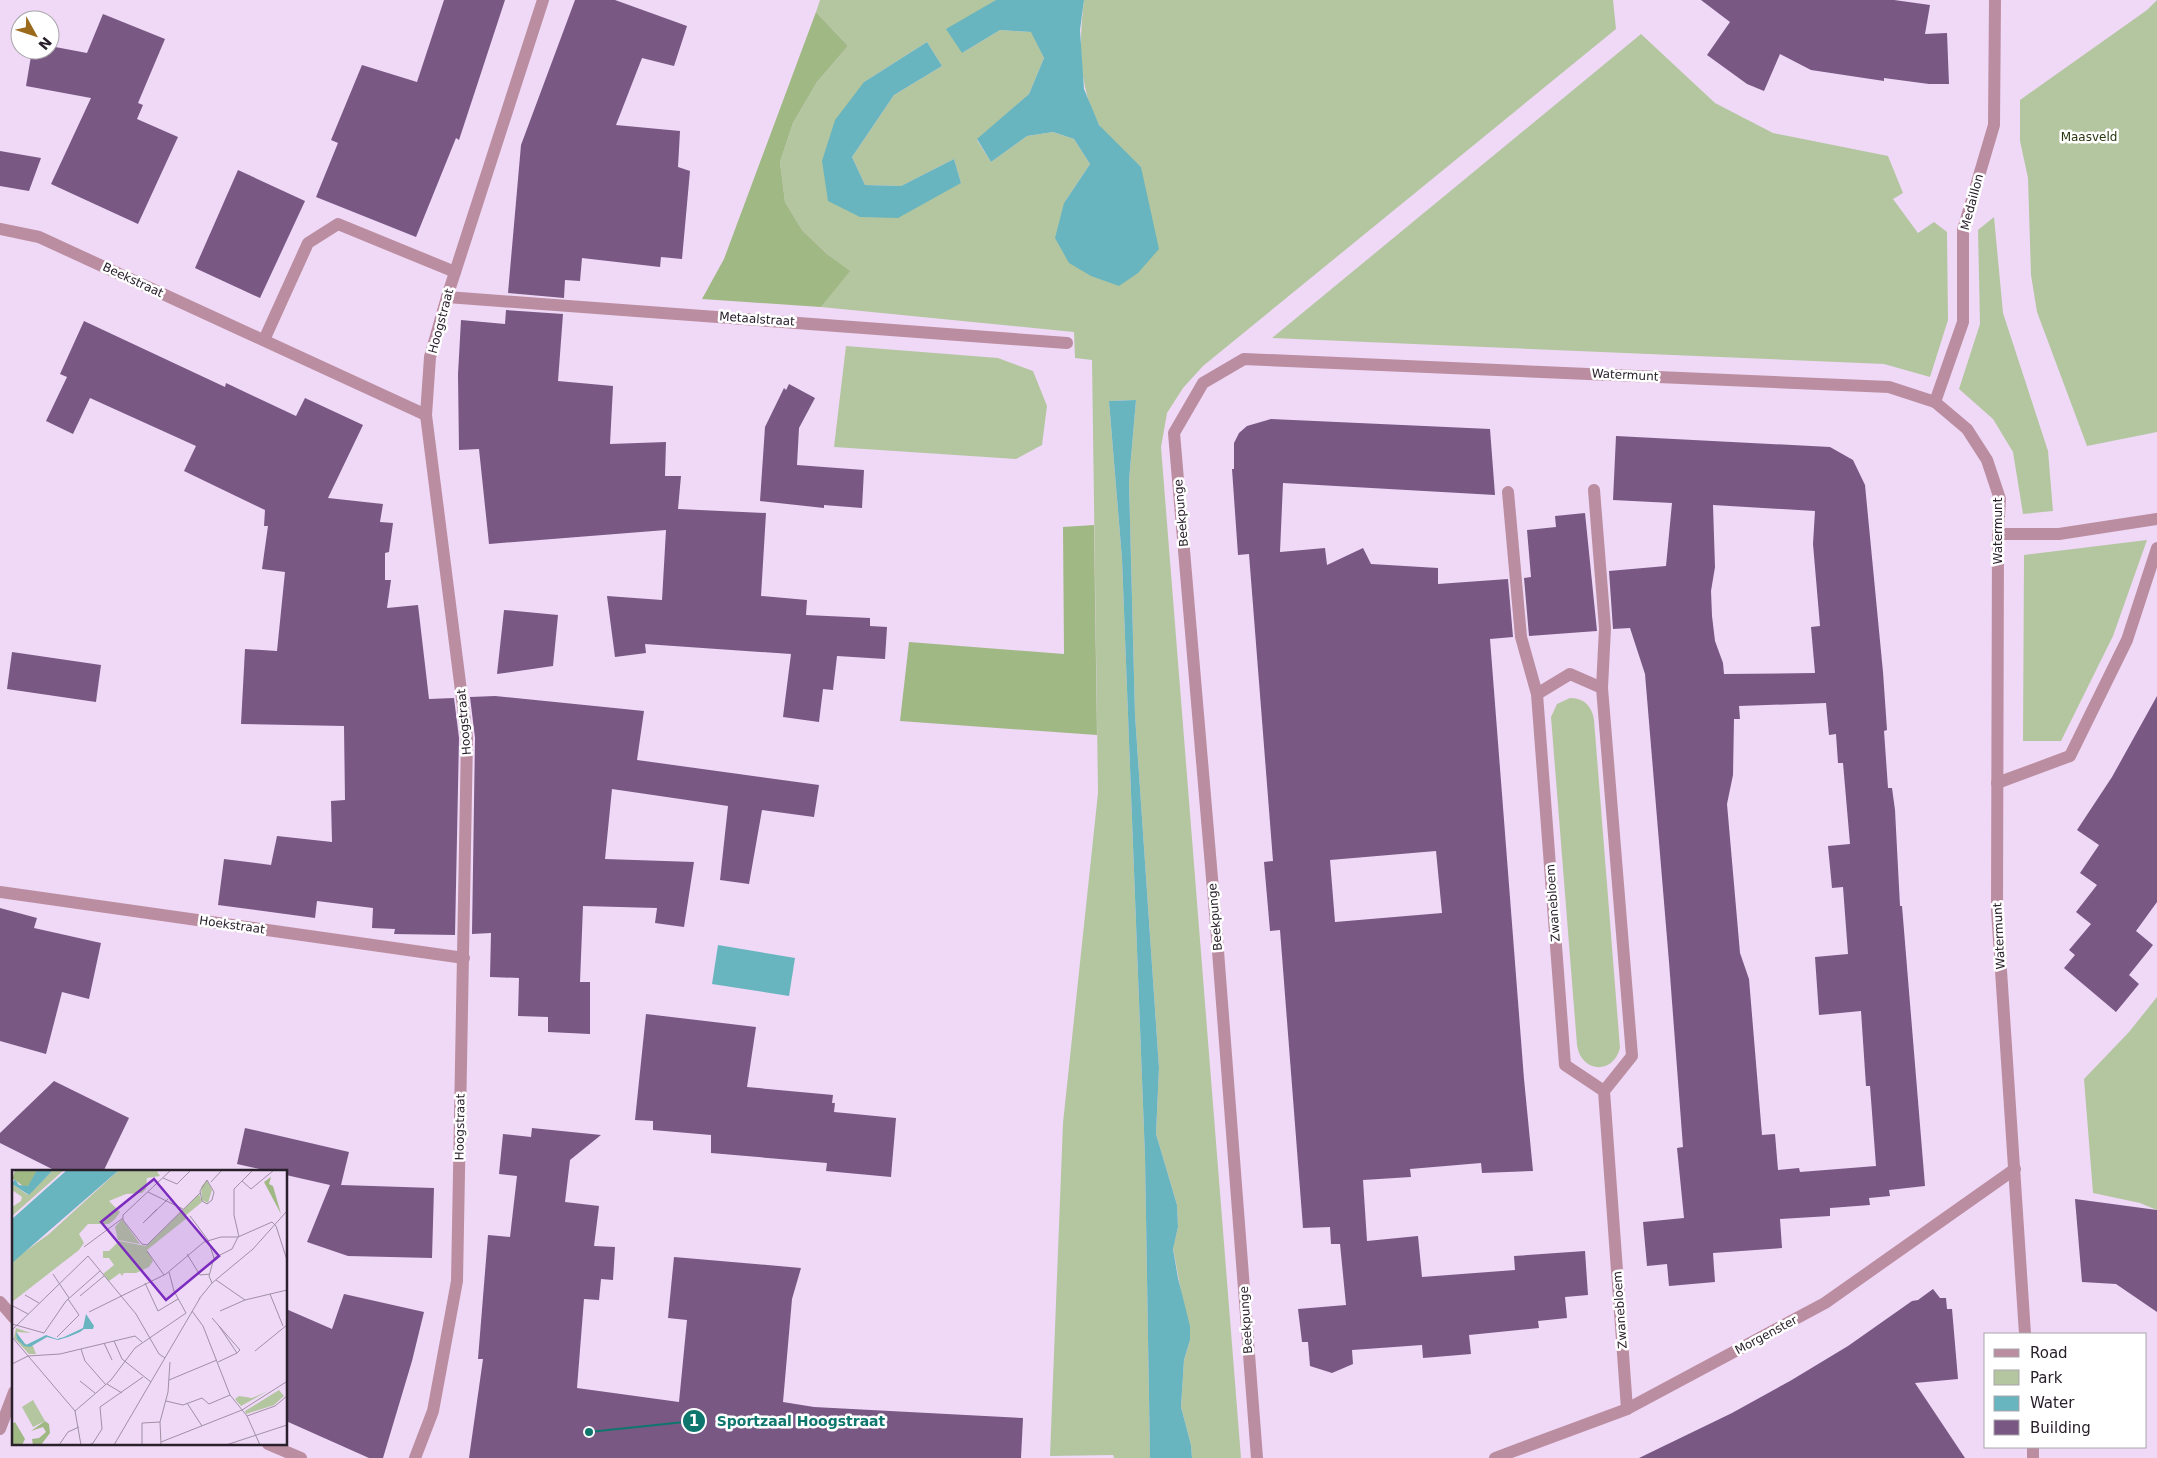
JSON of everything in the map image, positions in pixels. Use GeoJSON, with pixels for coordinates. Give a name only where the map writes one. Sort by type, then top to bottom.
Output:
{"type":"FeatureCollection","features":[{"type":"Feature","properties":{"kind":"street","name":"Hoogstraat"},"geometry":{"type":"LineString","coordinates":[[415,1458],[432,1411],[457,1281],[467,738],[426,415],[430,357],[447,297],[543,0]]}},
{"type":"Feature","properties":{"kind":"street","name":"Medaillon"},"geometry":{"type":"LineString","coordinates":[[1935,402],[1963,322],[1963,230],[1994,125],[1995,0]]}},
{"type":"Feature","properties":{"kind":"street"},"geometry":{"type":"LineString","coordinates":[[264,340],[308,243],[338,224],[455,272]]}},
{"type":"Feature","properties":{"kind":"street","name":"Beekstraat"},"geometry":{"type":"LineString","coordinates":[[0,229],[39,237],[426,415]]}},
{"type":"Feature","properties":{"kind":"street","name":"Metaalstraat"},"geometry":{"type":"LineString","coordinates":[[447,297],[1067,343]]}},
{"type":"Feature","properties":{"kind":"street","name":"Watermunt"},"geometry":{"type":"LineString","coordinates":[[1203,383],[1244,359],[1889,387],[1935,402],[1967,429],[1987,460],[2000,499],[1998,534],[1997,910],[2025,1333]]}},
{"type":"Feature","properties":{"kind":"street","name":"Beekpunge"},"geometry":{"type":"LineString","coordinates":[[1203,383],[1174,433],[1216,925],[1257,1458]]}},
{"type":"Feature","properties":{"kind":"street"},"geometry":{"type":"LineString","coordinates":[[1594,490],[1605,628],[1602,688],[1632,1056],[1604,1091]]}},
{"type":"Feature","properties":{"kind":"street","name":"Zwanebloem"},"geometry":{"type":"LineString","coordinates":[[1508,492],[1521,637],[1537,694],[1565,1065],[1604,1091],[1627,1409]]}},
{"type":"Feature","properties":{"kind":"street"},"geometry":{"type":"LineString","coordinates":[[1998,534],[2059,534],[2157,518]]}},
{"type":"Feature","properties":{"kind":"street"},"geometry":{"type":"LineString","coordinates":[[1998,783],[2070,756],[2127,640],[2157,548]]}},
{"type":"Feature","properties":{"kind":"street"},"geometry":{"type":"LineString","coordinates":[[1537,694],[1570,674],[1602,688]]}},
{"type":"Feature","properties":{"kind":"street","name":"Hoekstraat"},"geometry":{"type":"LineString","coordinates":[[0,892],[464,958]]}},
{"type":"Feature","properties":{"kind":"street","name":"Morgenster"},"geometry":{"type":"LineString","coordinates":[[1495,1458],[1627,1409],[1825,1303],[2015,1169]]}},
{"type":"Feature","properties":{"kind":"street"},"geometry":{"type":"LineString","coordinates":[[0,1302],[12,1316]]}},
{"type":"Feature","properties":{"kind":"street"},"geometry":{"type":"LineString","coordinates":[[0,1429],[12,1397]]}},
{"type":"Feature","properties":{"kind":"street"},"geometry":{"type":"LineString","coordinates":[[273,1446],[301,1458]]}},
{"type":"Feature","properties":{"kind":"green space"},"geometry":{"type":"Polygon","coordinates":[[[820,0],[996,0],[962,53],[1000,30],[1032,32],[1044,58],[1029,94],[977,140],[991,162],[1027,136],[1053,132],[1074,139],[1090,164],[1064,203],[1141,167],[1106,134],[1091,109],[1083,79],[1081,31],[1084,0],[1613,0],[1616,29],[1203,366],[1183,388],[1167,413],[1161,447],[1241,1458],[1192,1458],[1191,1445],[1181,1407],[1184,1360],[1190,1340],[1173,1248],[1178,1227],[1177,1205],[1156,1134],[1159,1068],[1135,715],[1129,481],[1136,400],[1109,401],[1122,559],[1145,1157],[1150,1458],[1114,1458],[1113,1455],[1050,1456],[1063,1123],[1098,793],[1092,360],[1075,358],[1074,332],[821,307],[849,271],[827,254],[802,230],[785,202],[780,162],[793,123],[817,82],[848,46],[816,12],[820,0]],[[927,42],[864,82],[828,201],[961,183],[954,159],[901,186],[865,185],[852,157],[894,95],[942,66],[927,42]]]}},
{"type":"Feature","properties":{"kind":"green space","name":"Maasveld"},"geometry":{"type":"Polygon","coordinates":[[[2157,0],[2157,432],[2087,446],[2037,312],[2031,275],[2028,178],[2020,141],[2020,100],[2147,10],[2157,0]]]}},
{"type":"Feature","properties":{"kind":"green space"},"geometry":{"type":"Polygon","coordinates":[[[1641,34],[1715,103],[1773,133],[1888,156],[1903,193],[1893,199],[1918,233],[1934,222],[1947,232],[1948,320],[1930,377],[1884,364],[1272,338],[1641,34]]]}},
{"type":"Feature","properties":{"kind":"green space"},"geometry":{"type":"Polygon","coordinates":[[[1994,217],[2003,313],[2048,451],[2053,511],[2023,514],[2013,452],[1993,419],[1959,389],[1980,324],[1978,230],[1994,217]]]}},
{"type":"Feature","properties":{"kind":"green space"},"geometry":{"type":"Polygon","coordinates":[[[846,346],[998,358],[1033,371],[1047,406],[1042,445],[1016,459],[834,447],[846,346]]]}},
{"type":"Feature","properties":{"kind":"green space"},"geometry":{"type":"Polygon","coordinates":[[[2147,540],[2113,636],[2061,741],[2023,741],[2024,555],[2147,540]]]}},
{"type":"Feature","properties":{"kind":"green space"},"geometry":{"type":"Polygon","coordinates":[[[1570,698],[1583,701],[1589,707],[1594,720],[1620,1048],[1611,1063],[1597,1067],[1584,1061],[1577,1045],[1551,717],[1557,704],[1570,698]]]}},
{"type":"Feature","properties":{"kind":"green space"},"geometry":{"type":"Polygon","coordinates":[[[2157,997],[2157,1210],[2140,1203],[2093,1193],[2084,1079],[2129,1032],[2157,997]]]}},
{"type":"Feature","properties":{"kind":"shaded area"},"geometry":{"type":"Polygon","coordinates":[[[816,12],[848,46],[817,82],[793,123],[780,162],[785,202],[802,230],[827,254],[850,271],[821,307],[702,299],[724,259],[816,12]]]}},
{"type":"Feature","properties":{"kind":"shaded area"},"geometry":{"type":"Polygon","coordinates":[[[1094,525],[1097,735],[900,721],[909,642],[1064,654],[1063,527],[1094,525]]]}},
{"type":"Feature","properties":{"kind":"water"},"geometry":{"type":"Polygon","coordinates":[[[996,0],[1084,0],[1080,30],[1084,89],[1099,125],[1141,167],[1159,249],[1138,273],[1119,286],[1091,276],[1069,263],[1055,238],[1064,203],[1090,164],[1074,139],[1053,132],[1027,136],[991,162],[977,139],[1029,94],[1044,58],[1031,32],[1000,30],[962,53],[946,29],[996,0]]]}},
{"type":"Feature","properties":{"kind":"water"},"geometry":{"type":"Polygon","coordinates":[[[927,42],[942,66],[894,95],[852,157],[865,185],[901,186],[954,159],[961,183],[898,218],[860,217],[828,201],[822,161],[835,120],[864,82],[927,42]]]}},
{"type":"Feature","properties":{"kind":"water"},"geometry":{"type":"Polygon","coordinates":[[[1136,400],[1129,481],[1135,715],[1159,1068],[1156,1134],[1177,1205],[1178,1227],[1173,1249],[1190,1326],[1190,1340],[1184,1360],[1181,1407],[1191,1445],[1192,1458],[1150,1458],[1145,1157],[1122,559],[1109,401],[1136,400]]]}},
{"type":"Feature","properties":{"kind":"water"},"geometry":{"type":"Polygon","coordinates":[[[718,945],[795,958],[789,996],[712,984],[718,945]]]}},
{"type":"Feature","properties":{"kind":"building"},"geometry":{"type":"Polygon","coordinates":[[[444,0],[505,0],[459,140],[456,138],[416,237],[316,197],[338,143],[331,140],[362,65],[417,82],[444,0]]]}},
{"type":"Feature","properties":{"kind":"building"},"geometry":{"type":"Polygon","coordinates":[[[575,0],[615,0],[687,26],[674,66],[642,58],[616,125],[680,131],[678,167],[690,171],[682,259],[661,257],[660,267],[582,258],[580,281],[565,280],[564,298],[508,293],[521,145],[575,0]]]}},
{"type":"Feature","properties":{"kind":"building"},"geometry":{"type":"Polygon","coordinates":[[[1701,0],[1894,0],[1930,5],[1925,34],[1947,33],[1949,84],[1929,84],[1884,78],[1884,81],[1811,70],[1780,54],[1764,91],[1747,84],[1707,55],[1730,22],[1701,0]]]}},
{"type":"Feature","properties":{"kind":"building"},"geometry":{"type":"Polygon","coordinates":[[[103,14],[165,39],[138,103],[143,105],[137,119],[178,137],[138,224],[51,184],[91,98],[26,86],[30,60],[60,60],[60,48],[87,53],[103,14]]]}},
{"type":"Feature","properties":{"kind":"building"},"geometry":{"type":"Polygon","coordinates":[[[0,151],[41,158],[29,191],[0,186],[0,151]]]}},
{"type":"Feature","properties":{"kind":"building"},"geometry":{"type":"Polygon","coordinates":[[[238,170],[305,201],[260,298],[195,268],[238,170]]]}},
{"type":"Feature","properties":{"kind":"building"},"geometry":{"type":"Polygon","coordinates":[[[506,310],[563,314],[558,381],[613,386],[610,444],[666,442],[665,476],[681,476],[678,509],[766,513],[761,596],[807,600],[806,615],[870,618],[870,626],[887,627],[885,659],[837,656],[833,690],[823,689],[819,722],[783,717],[791,654],[645,644],[646,653],[615,657],[607,596],[662,600],[666,530],[489,544],[479,449],[459,450],[458,374],[461,320],[505,324],[506,310]]]}},
{"type":"Feature","properties":{"kind":"building"},"geometry":{"type":"Polygon","coordinates":[[[84,321],[225,387],[226,383],[296,416],[305,398],[363,425],[328,498],[383,504],[380,522],[393,523],[389,552],[385,553],[385,580],[391,580],[387,608],[418,605],[429,699],[454,698],[459,738],[455,935],[394,934],[395,929],[372,928],[373,908],[317,901],[315,918],[218,905],[224,859],[271,865],[277,836],[332,842],[331,801],[345,800],[344,726],[241,724],[245,649],[277,651],[285,572],[262,569],[268,526],[264,526],[265,510],[184,471],[196,446],[90,398],[73,434],[46,421],[67,377],[60,374],[84,321]]]}},
{"type":"Feature","properties":{"kind":"building"},"geometry":{"type":"Polygon","coordinates":[[[789,384],[815,398],[799,428],[797,465],[864,470],[862,508],[824,505],[824,508],[760,501],[765,427],[784,388],[786,390],[789,384]]]}},
{"type":"Feature","properties":{"kind":"building"},"geometry":{"type":"Polygon","coordinates":[[[1271,419],[1490,429],[1495,495],[1283,483],[1280,552],[1325,548],[1327,565],[1363,548],[1371,564],[1438,568],[1438,584],[1508,579],[1513,637],[1490,639],[1524,1079],[1533,1171],[1482,1173],[1481,1163],[1410,1169],[1411,1177],[1363,1180],[1367,1241],[1418,1236],[1422,1277],[1515,1270],[1514,1256],[1585,1251],[1588,1295],[1565,1297],[1567,1318],[1538,1321],[1539,1328],[1469,1335],[1471,1354],[1423,1358],[1422,1345],[1352,1350],[1353,1364],[1332,1373],[1310,1366],[1308,1342],[1302,1342],[1298,1309],[1346,1305],[1340,1244],[1331,1244],[1330,1227],[1303,1228],[1280,930],[1270,931],[1264,862],[1273,861],[1249,554],[1238,555],[1232,469],[1234,469],[1234,443],[1239,433],[1247,426],[1271,419]],[[1436,851],[1330,860],[1335,922],[1442,913],[1436,851]]]}},
{"type":"Feature","properties":{"kind":"building"},"geometry":{"type":"Polygon","coordinates":[[[1616,436],[1830,447],[1853,460],[1865,485],[1883,672],[1887,730],[1884,731],[1888,788],[1892,788],[1895,810],[1900,906],[1902,906],[1925,1186],[1889,1190],[1890,1196],[1869,1198],[1870,1205],[1830,1208],[1830,1216],[1780,1219],[1782,1248],[1713,1253],[1715,1282],[1669,1286],[1667,1264],[1647,1266],[1643,1222],[1684,1218],[1677,1148],[1683,1147],[1645,674],[1630,628],[1613,629],[1609,571],[1666,566],[1672,503],[1613,500],[1616,436]],[[1713,505],[1715,567],[1711,591],[1712,616],[1715,641],[1723,663],[1724,674],[1815,673],[1811,627],[1820,626],[1813,544],[1815,511],[1713,505]],[[1826,703],[1739,706],[1740,719],[1734,719],[1733,775],[1727,804],[1740,953],[1749,979],[1762,1135],[1775,1134],[1778,1170],[1799,1168],[1800,1172],[1876,1166],[1870,1086],[1866,1086],[1861,1011],[1819,1015],[1815,957],[1848,954],[1843,887],[1832,888],[1828,846],[1850,844],[1843,763],[1838,763],[1836,734],[1829,735],[1826,703]]]}},
{"type":"Feature","properties":{"kind":"building"},"geometry":{"type":"Polygon","coordinates":[[[1585,513],[1597,631],[1529,636],[1524,578],[1531,577],[1527,530],[1556,527],[1555,516],[1585,513]]]}},
{"type":"Feature","properties":{"kind":"building"},"geometry":{"type":"Polygon","coordinates":[[[504,610],[558,615],[553,666],[497,674],[504,610]]]}},
{"type":"Feature","properties":{"kind":"building"},"geometry":{"type":"Polygon","coordinates":[[[12,652],[101,665],[96,702],[7,689],[12,652]]]}},
{"type":"Feature","properties":{"kind":"building"},"geometry":{"type":"Polygon","coordinates":[[[495,696],[644,711],[637,760],[819,785],[814,817],[762,810],[749,884],[720,880],[728,806],[612,789],[605,859],[694,862],[684,927],[655,923],[657,908],[583,906],[580,982],[590,982],[590,1034],[548,1032],[548,1017],[518,1016],[519,978],[490,977],[491,933],[472,934],[475,738],[470,697],[495,696]]]}},
{"type":"Feature","properties":{"kind":"building"},"geometry":{"type":"Polygon","coordinates":[[[2157,696],[2157,902],[2136,931],[2153,945],[2129,975],[2139,984],[2116,1012],[2064,968],[2075,955],[2069,950],[2091,924],[2076,912],[2097,885],[2080,873],[2099,845],[2077,830],[2112,777],[2157,696]]]}},
{"type":"Feature","properties":{"kind":"building"},"geometry":{"type":"Polygon","coordinates":[[[0,908],[37,918],[34,928],[101,943],[89,999],[62,992],[46,1054],[0,1041],[0,908]]]}},
{"type":"Feature","properties":{"kind":"building"},"geometry":{"type":"Polygon","coordinates":[[[646,1014],[756,1027],[747,1087],[833,1095],[832,1103],[835,1103],[834,1112],[896,1118],[891,1177],[826,1171],[827,1163],[711,1153],[711,1135],[653,1130],[653,1121],[635,1120],[646,1014]]]}},
{"type":"Feature","properties":{"kind":"building"},"geometry":{"type":"Polygon","coordinates":[[[54,1081],[129,1118],[104,1170],[54,1170],[0,1143],[0,1133],[54,1081]]]}},
{"type":"Feature","properties":{"kind":"building"},"geometry":{"type":"Polygon","coordinates":[[[245,1128],[349,1152],[341,1185],[434,1188],[432,1258],[348,1256],[307,1242],[330,1185],[288,1175],[288,1170],[264,1170],[237,1164],[245,1128]]]}},
{"type":"Feature","properties":{"kind":"building"},"geometry":{"type":"Polygon","coordinates":[[[532,1128],[601,1135],[570,1160],[565,1202],[599,1206],[594,1246],[615,1247],[613,1280],[601,1279],[599,1300],[584,1299],[577,1388],[679,1402],[687,1320],[668,1318],[674,1257],[801,1268],[792,1299],[783,1402],[814,1407],[1023,1418],[1021,1458],[469,1458],[483,1359],[478,1359],[488,1235],[510,1237],[517,1176],[499,1174],[503,1134],[531,1137],[532,1128]]]}},
{"type":"Feature","properties":{"kind":"building"},"geometry":{"type":"Polygon","coordinates":[[[2075,1199],[2157,1210],[2157,1312],[2116,1284],[2082,1282],[2075,1199]]]}},
{"type":"Feature","properties":{"kind":"building"},"geometry":{"type":"Polygon","coordinates":[[[1933,1289],[1940,1298],[1946,1298],[1947,1309],[1952,1309],[1958,1379],[1915,1383],[1965,1458],[1639,1458],[1732,1413],[1790,1381],[1848,1346],[1912,1301],[1918,1300],[1933,1289]]]}},
{"type":"Feature","properties":{"kind":"building"},"geometry":{"type":"Polygon","coordinates":[[[344,1294],[424,1312],[412,1361],[383,1458],[369,1458],[288,1422],[288,1310],[332,1329],[344,1294]]]}},
{"type":"Feature","properties":{"kind":"place","name":"Sportzaal Hoogstraat"},"geometry":{"type":"Point","coordinates":[589,1432]}}]}
